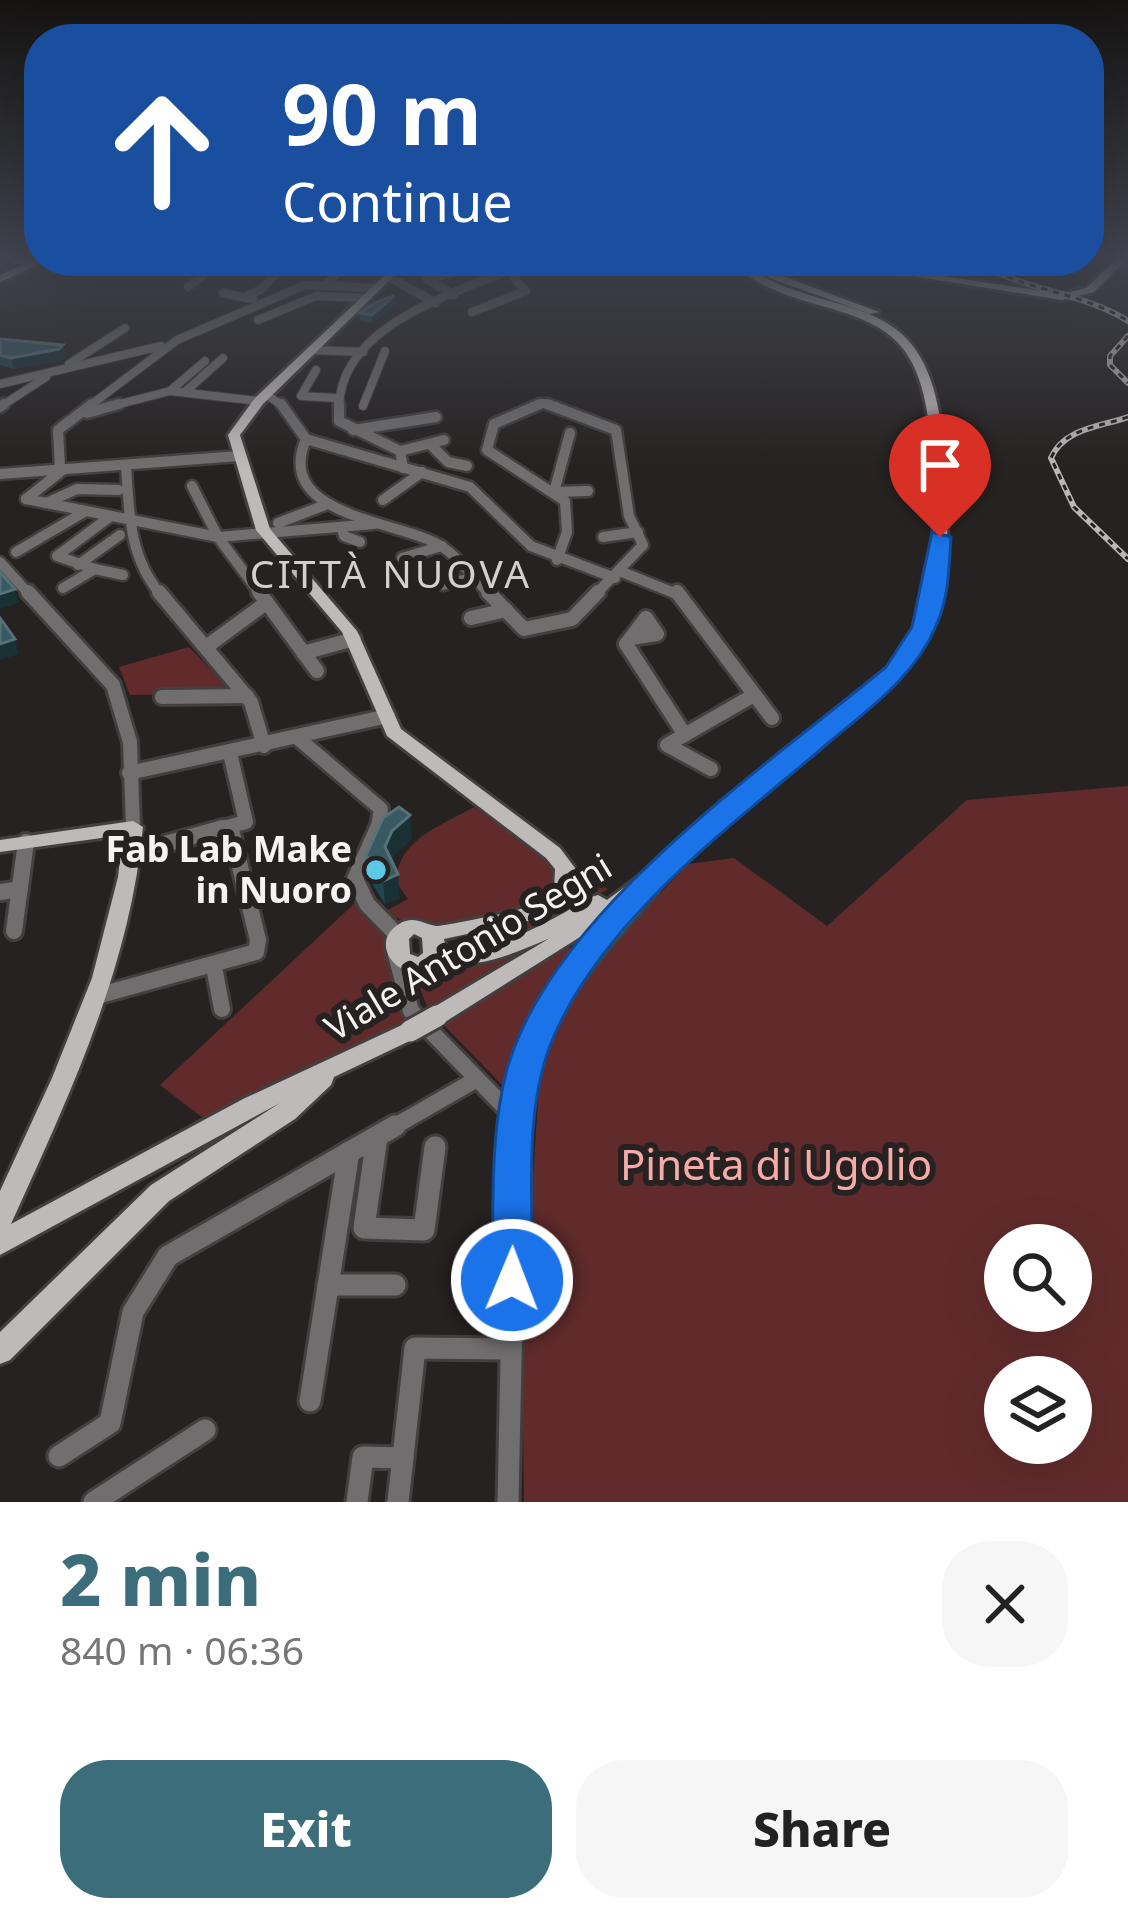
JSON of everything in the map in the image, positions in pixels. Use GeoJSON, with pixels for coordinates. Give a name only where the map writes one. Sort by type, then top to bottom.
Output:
{"type":"FeatureCollection","features":[{"type":"Feature","properties":{"kind":"main road"},"geometry":{"type":"LineString","coordinates":[[334,327],[236,427],[239,456],[271,526],[354,639],[388,716],[406,743],[560,860],[567,880],[564,892],[539,912],[419,946]]}},
{"type":"Feature","properties":{"kind":"main road"},"geometry":{"type":"LineString","coordinates":[[877,327],[905,343],[919,362],[935,444]]}},
{"type":"Feature","properties":{"kind":"main road"},"geometry":{"type":"LineString","coordinates":[[898,327],[922,345],[930,358],[940,416],[935,444]]}},
{"type":"Feature","properties":{"kind":"main road","name":"Viale Antonio Segni"},"geometry":{"type":"LineString","coordinates":[[0,1243],[44,1225],[437,1016],[559,942],[661,870],[896,672],[924,627],[937,586],[940,537],[935,444]]}},
{"type":"Feature","properties":{"kind":"main road"},"geometry":{"type":"LineString","coordinates":[[0,846],[133,827],[122,911],[92,997],[0,1220]]}},
{"type":"Feature","properties":{"kind":"main road"},"geometry":{"type":"LineString","coordinates":[[419,946],[455,961],[491,950],[559,925],[641,875],[661,870]]}},
{"type":"Feature","properties":{"kind":"main road"},"geometry":{"type":"LineString","coordinates":[[516,1119],[536,1037],[566,982],[661,870]]}},
{"type":"Feature","properties":{"kind":"main road"},"geometry":{"type":"LineString","coordinates":[[419,946],[510,919]]}},
{"type":"Feature","properties":{"kind":"main road"},"geometry":{"type":"LineString","coordinates":[[482,928],[478,941],[491,950]]}},
{"type":"Feature","properties":{"kind":"main road"},"geometry":{"type":"LineString","coordinates":[[559,942],[578,946],[585,960]]}},
{"type":"Feature","properties":{"kind":"main road"},"geometry":{"type":"LineString","coordinates":[[4,1345],[160,1193],[286,1112],[318,1077]]}},
{"type":"Feature","properties":{"kind":"main road","name":"Viale Antonio Segni"},"geometry":{"type":"LineString","coordinates":[[0,1256],[44,1225]]}},
{"type":"Feature","properties":{"kind":"street"},"geometry":{"type":"LineString","coordinates":[[0,384],[166,345],[207,327]]}},
{"type":"Feature","properties":{"kind":"street"},"geometry":{"type":"LineString","coordinates":[[390,327],[346,375],[336,398],[339,421],[400,451],[444,440]]}},
{"type":"Feature","properties":{"kind":"street"},"geometry":{"type":"LineString","coordinates":[[67,368],[125,328]]}},
{"type":"Feature","properties":{"kind":"street"},"geometry":{"type":"LineString","coordinates":[[62,469],[58,430],[166,345]]}},
{"type":"Feature","properties":{"kind":"street"},"geometry":{"type":"LineString","coordinates":[[312,350],[363,352]]}},
{"type":"Feature","properties":{"kind":"street"},"geometry":{"type":"LineString","coordinates":[[363,406],[385,351]]}},
{"type":"Feature","properties":{"kind":"street"},"geometry":{"type":"LineString","coordinates":[[184,392],[223,358]]}},
{"type":"Feature","properties":{"kind":"street"},"geometry":{"type":"LineString","coordinates":[[170,392],[205,361]]}},
{"type":"Feature","properties":{"kind":"street"},"geometry":{"type":"LineString","coordinates":[[316,370],[301,396],[336,398]]}},
{"type":"Feature","properties":{"kind":"street"},"geometry":{"type":"LineString","coordinates":[[0,406],[49,372]]}},
{"type":"Feature","properties":{"kind":"street"},"geometry":{"type":"LineString","coordinates":[[346,375],[375,376]]}},
{"type":"Feature","properties":{"kind":"street"},"geometry":{"type":"LineString","coordinates":[[80,414],[170,392],[262,397],[282,405],[306,439],[470,488],[513,533],[556,560],[675,590],[772,718]]}},
{"type":"Feature","properties":{"kind":"street"},"geometry":{"type":"LineString","coordinates":[[306,439],[300,459],[314,494],[325,505],[442,546],[524,629],[572,619],[643,545],[620,477],[616,430],[543,403],[494,424],[487,446],[493,454],[542,484],[587,491]]}},
{"type":"Feature","properties":{"kind":"street"},"geometry":{"type":"LineString","coordinates":[[353,430],[436,417]]}},
{"type":"Feature","properties":{"kind":"street"},"geometry":{"type":"LineString","coordinates":[[418,432],[425,426],[422,419]]}},
{"type":"Feature","properties":{"kind":"street"},"geometry":{"type":"LineString","coordinates":[[556,560],[570,513],[556,485],[570,433]]}},
{"type":"Feature","properties":{"kind":"street"},"geometry":{"type":"LineString","coordinates":[[431,446],[448,462],[465,464],[493,454]]}},
{"type":"Feature","properties":{"kind":"street"},"geometry":{"type":"LineString","coordinates":[[400,451],[403,468]]}},
{"type":"Feature","properties":{"kind":"street"},"geometry":{"type":"LineString","coordinates":[[0,474],[239,456]]}},
{"type":"Feature","properties":{"kind":"street"},"geometry":{"type":"LineString","coordinates":[[126,464],[130,520],[143,573],[247,696],[264,746]]}},
{"type":"Feature","properties":{"kind":"street"},"geometry":{"type":"LineString","coordinates":[[62,469],[26,499],[218,537],[271,526],[325,505]]}},
{"type":"Feature","properties":{"kind":"street"},"geometry":{"type":"LineString","coordinates":[[383,500],[422,472]]}},
{"type":"Feature","properties":{"kind":"street"},"geometry":{"type":"LineString","coordinates":[[192,486],[218,537],[317,671]]}},
{"type":"Feature","properties":{"kind":"street"},"geometry":{"type":"LineString","coordinates":[[46,503],[77,489],[119,490]]}},
{"type":"Feature","properties":{"kind":"street"},"geometry":{"type":"LineString","coordinates":[[16,552],[86,511]]}},
{"type":"Feature","properties":{"kind":"street"},"geometry":{"type":"LineString","coordinates":[[111,516],[57,556],[123,575]]}},
{"type":"Feature","properties":{"kind":"street"},"geometry":{"type":"LineString","coordinates":[[271,526],[342,529],[379,522]]}},
{"type":"Feature","properties":{"kind":"street"},"geometry":{"type":"LineString","coordinates":[[342,529],[344,536],[360,542]]}},
{"type":"Feature","properties":{"kind":"street"},"geometry":{"type":"LineString","coordinates":[[603,537],[638,532]]}},
{"type":"Feature","properties":{"kind":"street"},"geometry":{"type":"LineString","coordinates":[[78,565],[121,535]]}},
{"type":"Feature","properties":{"kind":"street"},"geometry":{"type":"LineString","coordinates":[[402,558],[442,546]]}},
{"type":"Feature","properties":{"kind":"street"},"geometry":{"type":"LineString","coordinates":[[0,562],[113,685],[130,742],[133,827]]}},
{"type":"Feature","properties":{"kind":"street"},"geometry":{"type":"LineString","coordinates":[[63,588],[94,569]]}},
{"type":"Feature","properties":{"kind":"street"},"geometry":{"type":"LineString","coordinates":[[443,585],[475,577]]}},
{"type":"Feature","properties":{"kind":"street"},"geometry":{"type":"LineString","coordinates":[[206,647],[266,603]]}},
{"type":"Feature","properties":{"kind":"street"},"geometry":{"type":"LineString","coordinates":[[471,618],[506,610]]}},
{"type":"Feature","properties":{"kind":"street"},"geometry":{"type":"LineString","coordinates":[[646,618],[626,644],[685,735]]}},
{"type":"Feature","properties":{"kind":"street"},"geometry":{"type":"LineString","coordinates":[[303,653],[354,639]]}},
{"type":"Feature","properties":{"kind":"street"},"geometry":{"type":"LineString","coordinates":[[711,769],[668,745],[754,695]]}},
{"type":"Feature","properties":{"kind":"street"},"geometry":{"type":"LineString","coordinates":[[162,697],[247,696]]}},
{"type":"Feature","properties":{"kind":"street"},"geometry":{"type":"LineString","coordinates":[[676,720],[724,712]]}},
{"type":"Feature","properties":{"kind":"street"},"geometry":{"type":"LineString","coordinates":[[129,773],[388,716]]}},
{"type":"Feature","properties":{"kind":"street"},"geometry":{"type":"LineString","coordinates":[[299,739],[381,809],[382,825],[363,850],[355,879],[397,935],[419,946]]}},
{"type":"Feature","properties":{"kind":"street"},"geometry":{"type":"LineString","coordinates":[[132,853],[230,830],[248,818],[230,753]]}},
{"type":"Feature","properties":{"kind":"street"},"geometry":{"type":"LineString","coordinates":[[92,997],[256,952],[258,940],[230,830]]}},
{"type":"Feature","properties":{"kind":"street"},"geometry":{"type":"LineString","coordinates":[[10,923],[26,842]]}},
{"type":"Feature","properties":{"kind":"street"},"geometry":{"type":"LineString","coordinates":[[0,892],[20,889]]}},
{"type":"Feature","properties":{"kind":"street"},"geometry":{"type":"LineString","coordinates":[[419,946],[403,981],[411,1011],[516,1119],[508,1502]]}},
{"type":"Feature","properties":{"kind":"street"},"geometry":{"type":"LineString","coordinates":[[403,981],[419,946]]}},
{"type":"Feature","properties":{"kind":"street"},"geometry":{"type":"LineString","coordinates":[[214,967],[221,1009]]}},
{"type":"Feature","properties":{"kind":"street"},"geometry":{"type":"LineString","coordinates":[[59,1456],[110,1423],[134,1312],[168,1256],[478,1079]]}},
{"type":"Feature","properties":{"kind":"street"},"geometry":{"type":"LineString","coordinates":[[377,1137],[364,1228],[382,1232],[424,1230],[436,1147]]}},
{"type":"Feature","properties":{"kind":"street"},"geometry":{"type":"LineString","coordinates":[[310,1401],[349,1152]]}},
{"type":"Feature","properties":{"kind":"street"},"geometry":{"type":"LineString","coordinates":[[328,1285],[395,1285]]}},
{"type":"Feature","properties":{"kind":"street"},"geometry":{"type":"LineString","coordinates":[[398,1502],[416,1348],[511,1349]]}},
{"type":"Feature","properties":{"kind":"street"},"geometry":{"type":"LineString","coordinates":[[94,1502],[205,1430]]}},
{"type":"Feature","properties":{"kind":"street"},"geometry":{"type":"LineString","coordinates":[[357,1502],[362,1457],[403,1458]]}},
{"type":"Feature","properties":{"kind":"green space"},"geometry":{"type":"Polygon","coordinates":[[[189,647],[233,693],[130,695],[119,667],[189,647]]]}},
{"type":"Feature","properties":{"kind":"green space","name":"Pineta di Ugolio"},"geometry":{"type":"Polygon","coordinates":[[[1128,786],[1128,1502],[524,1502],[522,1350],[540,1069],[558,1019],[623,932],[688,864],[734,858],[827,926],[967,800],[1128,786]]]}},
{"type":"Feature","properties":{"kind":"green space"},"geometry":{"type":"Polygon","coordinates":[[[474,807],[554,864],[555,892],[519,912],[471,923],[423,924],[384,912],[408,899],[396,882],[404,855],[413,844],[474,807]]]}},
{"type":"Feature","properties":{"kind":"green space"},"geometry":{"type":"Polygon","coordinates":[[[598,882],[608,889],[540,927],[458,957],[449,950],[468,935],[533,920],[598,882]]]}},
{"type":"Feature","properties":{"kind":"green space"},"geometry":{"type":"Polygon","coordinates":[[[358,900],[389,933],[392,975],[414,1020],[207,1121],[160,1085],[358,900]]]}},
{"type":"Feature","properties":{"kind":"green space"},"geometry":{"type":"Polygon","coordinates":[[[564,926],[545,947],[572,948],[577,955],[539,1012],[509,1092],[428,1009],[417,981],[431,968],[462,966],[564,926]]]}},
{"type":"Feature","properties":{"kind":"building"},"geometry":{"type":"Polygon","coordinates":[[[0,339],[63,345],[11,358],[0,355],[0,339]]]}},
{"type":"Feature","properties":{"kind":"building"},"geometry":{"type":"Polygon","coordinates":[[[0,572],[15,589],[0,594],[0,572]]]}},
{"type":"Feature","properties":{"kind":"building"},"geometry":{"type":"Polygon","coordinates":[[[0,618],[15,639],[0,644],[0,618]]]}},
{"type":"Feature","properties":{"kind":"building"},"geometry":{"type":"Polygon","coordinates":[[[399,807],[410,815],[392,831],[385,847],[398,874],[383,881],[366,855],[383,818],[399,807]]]}},
{"type":"Feature","properties":{"kind":"railway"},"geometry":{"type":"LineString","coordinates":[[1128,336],[1110,356],[1110,365],[1128,383]]}},
{"type":"Feature","properties":{"kind":"railway"},"geometry":{"type":"LineString","coordinates":[[1128,417],[1074,434],[1051,458],[1074,507],[1128,559]]}},
{"type":"Feature","properties":{"kind":"place","name":"Fab Lab Make in Nuoro"},"geometry":{"type":"Point","coordinates":[376,870]}},
{"type":"Feature","properties":{"kind":"district","name":"CITTÀ NUOVA"},"geometry":{"type":"Point","coordinates":[391,574]}},
{"type":"Feature","properties":{"kind":"route"},"geometry":{"type":"LineString","coordinates":[[512,1280],[516,1119],[524,1072],[536,1037],[566,982],[648,891],[661,870],[896,672],[924,627],[937,586],[940,537]]}}]}
